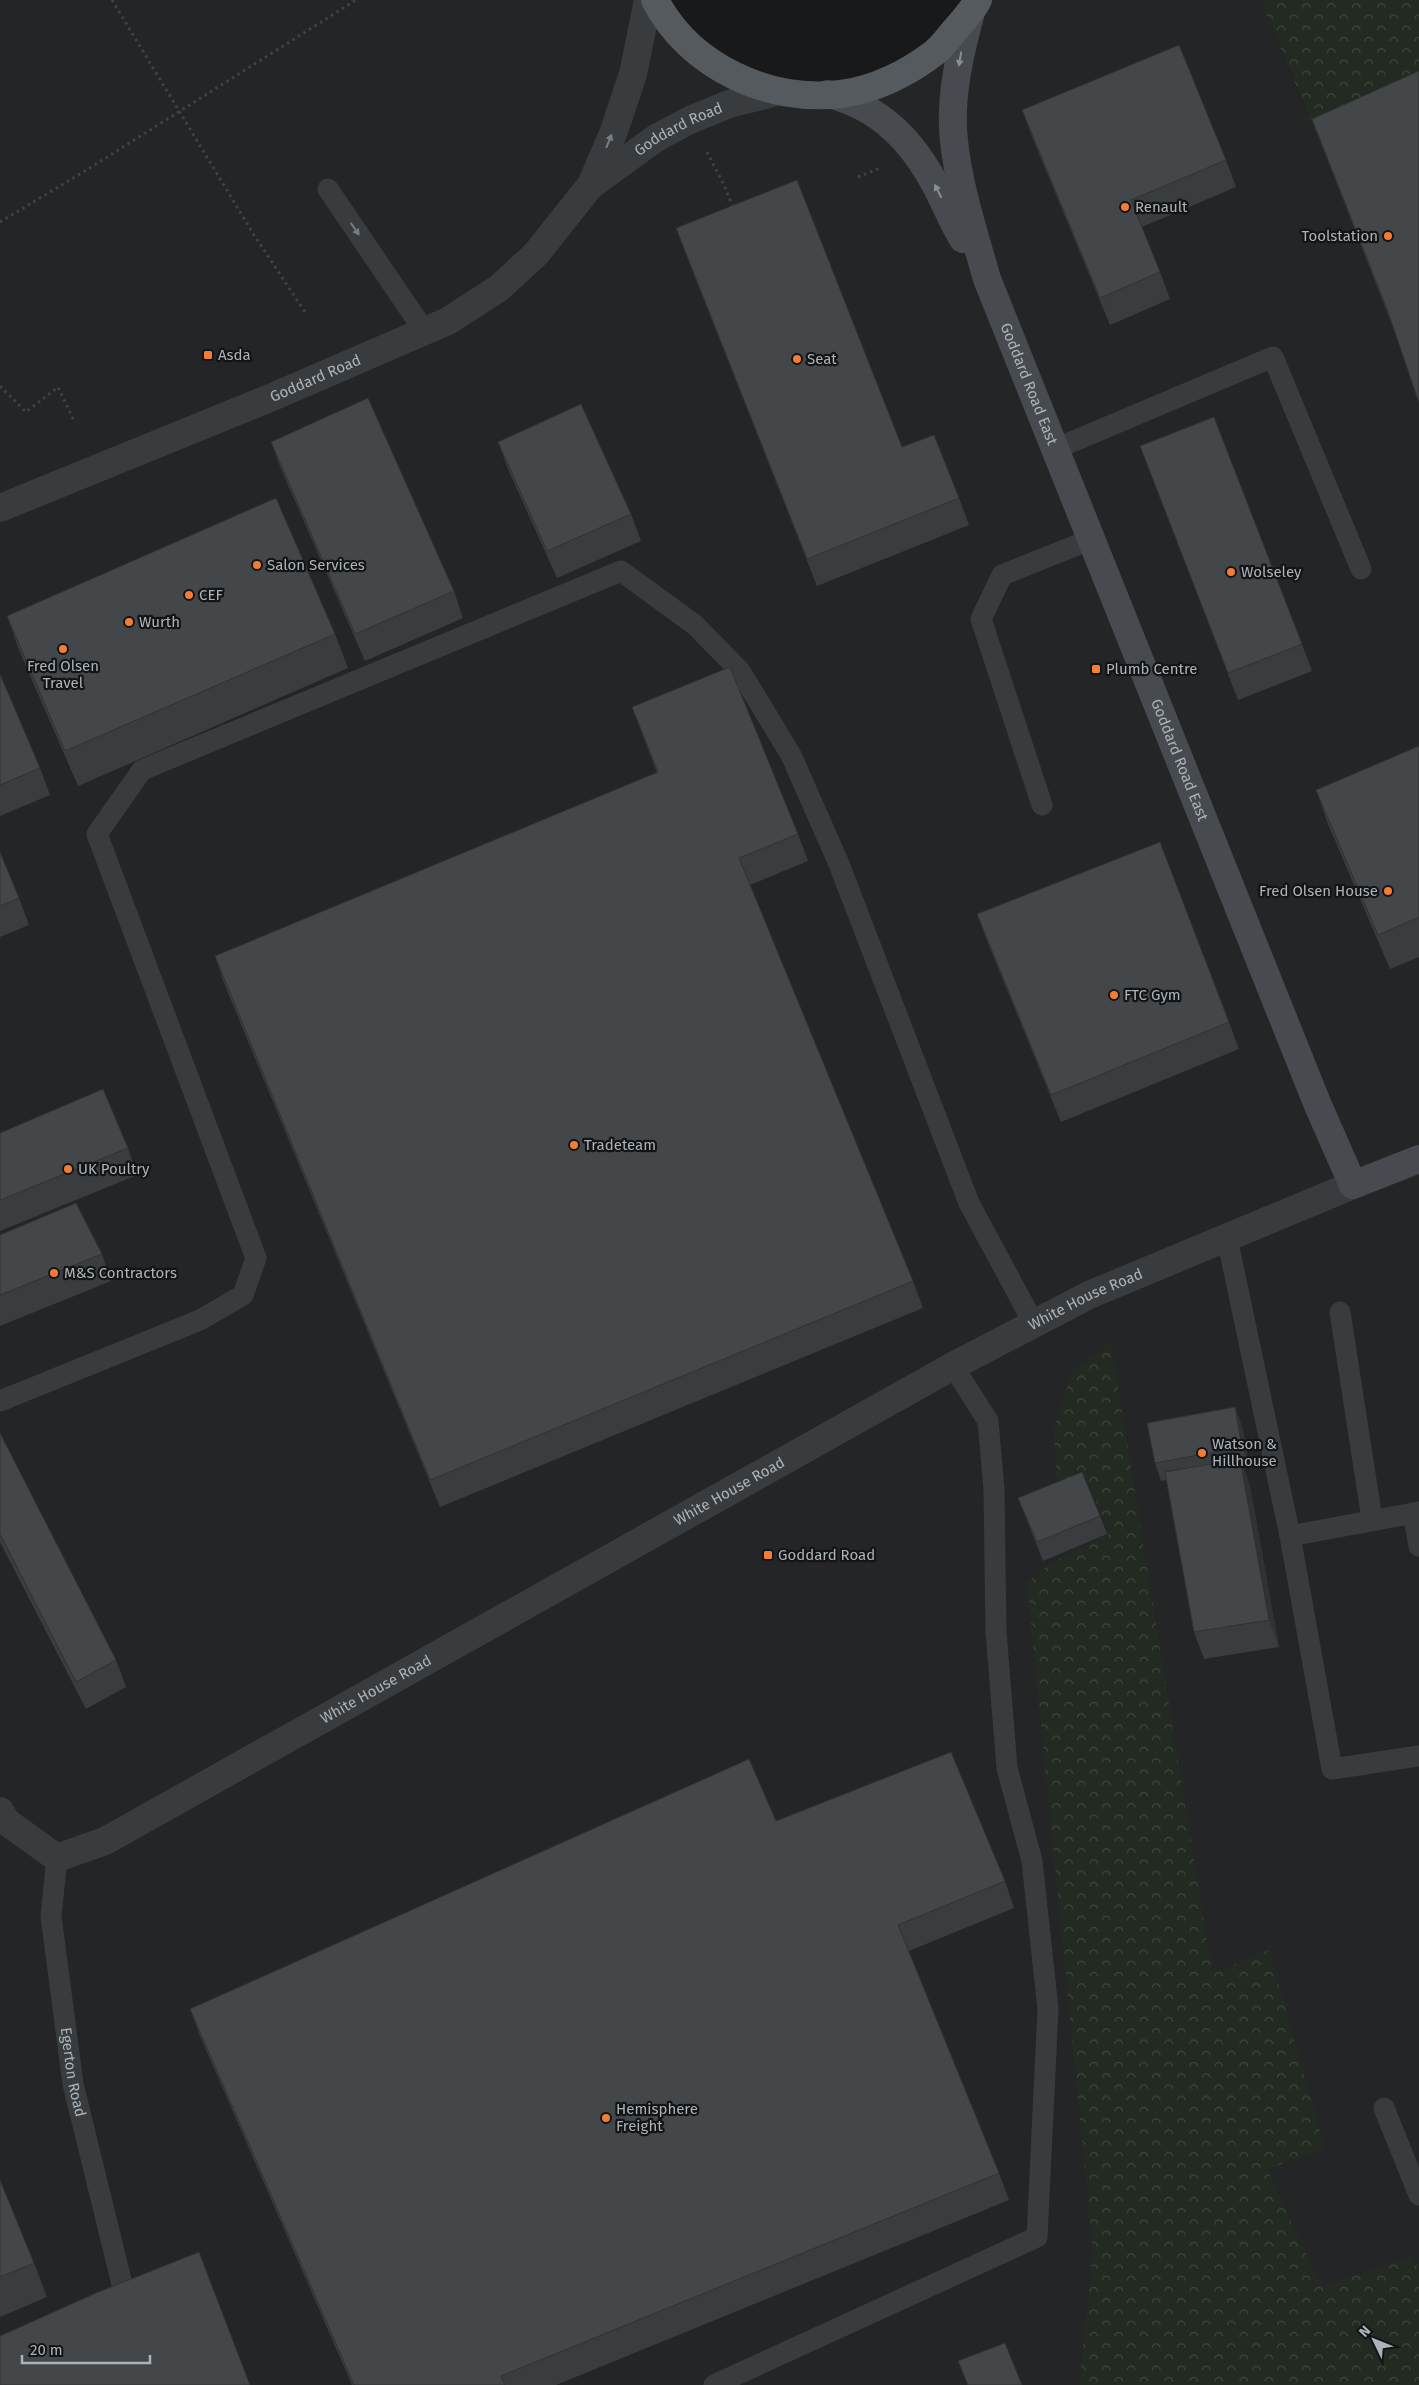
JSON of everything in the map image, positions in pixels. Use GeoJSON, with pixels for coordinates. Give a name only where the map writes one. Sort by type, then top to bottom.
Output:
{"type":"FeatureCollection","features":[{"type":"Feature","properties":{"kind":"main road"},"geometry":{"type":"LineString","coordinates":[[655,0],[682,38],[707,60],[744,82],[777,92],[791,94],[841,94],[890,80],[936,52],[976,3]]}},
{"type":"Feature","properties":{"kind":"street","name":"Goddard Road"},"geometry":{"type":"LineString","coordinates":[[0,508],[270,398],[424,332],[448,321],[499,288],[536,254],[590,186],[614,131],[633,74],[648,0]]}},
{"type":"Feature","properties":{"kind":"street","name":"Goddard Road East"},"geometry":{"type":"LineString","coordinates":[[976,3],[958,72],[954,106],[954,139],[966,206],[987,279],[1314,1094],[1353,1186]]}},
{"type":"Feature","properties":{"kind":"street","name":"Goddard Road"},"geometry":{"type":"LineString","coordinates":[[590,186],[656,138],[690,120],[729,104],[777,92]]}},
{"type":"Feature","properties":{"kind":"street","name":"Goddard Road East"},"geometry":{"type":"LineString","coordinates":[[828,94],[849,100],[876,115],[901,134],[916,152],[936,186],[960,234],[987,279]]}},
{"type":"Feature","properties":{"kind":"street","name":"White House Road"},"geometry":{"type":"LineString","coordinates":[[58,1858],[105,1842],[953,1366],[1089,1295],[1419,1159]]}},
{"type":"Feature","properties":{"kind":"street"},"geometry":{"type":"LineString","coordinates":[[0,1811],[7,1822],[58,1858]]}},
{"type":"Feature","properties":{"kind":"lane"},"geometry":{"type":"LineString","coordinates":[[328,189],[424,332]]}},
{"type":"Feature","properties":{"kind":"lane"},"geometry":{"type":"LineString","coordinates":[[1055,449],[1273,357],[1361,570]]}},
{"type":"Feature","properties":{"kind":"lane"},"geometry":{"type":"LineString","coordinates":[[1042,805],[980,620],[1002,575],[1092,539]]}},
{"type":"Feature","properties":{"kind":"lane"},"geometry":{"type":"LineString","coordinates":[[0,1401],[200,1320],[243,1294],[256,1258],[97,834],[142,770],[621,571],[695,625],[740,671],[790,754],[839,864],[969,1203],[1034,1324]]}},
{"type":"Feature","properties":{"kind":"lane"},"geometry":{"type":"LineString","coordinates":[[1227,1238],[1290,1536],[1332,1769],[1419,1756]]}},
{"type":"Feature","properties":{"kind":"lane"},"geometry":{"type":"LineString","coordinates":[[1340,1312],[1372,1520]]}},
{"type":"Feature","properties":{"kind":"lane"},"geometry":{"type":"LineString","coordinates":[[714,2385],[1038,2237],[1048,2009],[1032,1861],[1007,1768],[996,1632],[994,1489],[988,1421],[953,1366]]}},
{"type":"Feature","properties":{"kind":"lane"},"geometry":{"type":"LineString","coordinates":[[1290,1536],[1416,1512],[1419,1546]]}},
{"type":"Feature","properties":{"kind":"lane","name":"Egerton Road"},"geometry":{"type":"LineString","coordinates":[[58,1858],[50,1916],[73,2084],[122,2284]]}},
{"type":"Feature","properties":{"kind":"lane"},"geometry":{"type":"LineString","coordinates":[[1384,2108],[1419,2195]]}},
{"type":"Feature","properties":{"kind":"path"},"geometry":{"type":"LineString","coordinates":[[112,0],[254,235],[307,315]]}},
{"type":"Feature","properties":{"kind":"path"},"geometry":{"type":"LineString","coordinates":[[0,222],[356,0]]}},
{"type":"Feature","properties":{"kind":"path"},"geometry":{"type":"LineString","coordinates":[[0,386],[26,412],[58,387],[74,421]]}},
{"type":"Feature","properties":{"kind":"shaded area"},"geometry":{"type":"Polygon","coordinates":[[[0,0],[655,0],[682,37],[777,92],[890,80],[979,0],[1260,0],[1319,141],[1419,90],[1419,2385],[0,2385],[0,0]]]}},
{"type":"Feature","properties":{"kind":"green space"},"geometry":{"type":"Polygon","coordinates":[[[1260,0],[1419,0],[1419,121],[1328,162],[1260,0]]]}},
{"type":"Feature","properties":{"kind":"green space"},"geometry":{"type":"Polygon","coordinates":[[[1111,1343],[1212,1973],[1269,1950],[1325,2149],[1267,2169],[1321,2287],[1412,2257],[1419,2268],[1419,2385],[1079,2385],[1093,2251],[1027,1583],[1051,1563],[1109,1534],[1091,1487],[1057,1498],[1054,1428],[1073,1370],[1111,1343]]]}},
{"type":"Feature","properties":{"kind":"building","name":"Renault"},"geometry":{"type":"Polygon","coordinates":[[[1179,45],[1226,160],[1131,200],[1160,272],[1100,298],[1022,110],[1179,45]]]}},
{"type":"Feature","properties":{"kind":"building","name":"Toolstation"},"geometry":{"type":"Polygon","coordinates":[[[1419,71],[1419,403],[1387,309],[1312,119],[1419,71]]]}},
{"type":"Feature","properties":{"kind":"building","name":"Seat"},"geometry":{"type":"Polygon","coordinates":[[[797,180],[902,447],[934,435],[959,498],[807,559],[676,228],[797,180]]]}},
{"type":"Feature","properties":{"kind":"building"},"geometry":{"type":"Polygon","coordinates":[[[368,398],[454,591],[355,634],[271,442],[368,398]]]}},
{"type":"Feature","properties":{"kind":"building"},"geometry":{"type":"Polygon","coordinates":[[[581,404],[631,514],[547,551],[498,442],[581,404]]]}},
{"type":"Feature","properties":{"kind":"building","name":"Wolseley"},"geometry":{"type":"Polygon","coordinates":[[[1214,417],[1302,644],[1228,673],[1140,446],[1214,417]]]}},
{"type":"Feature","properties":{"kind":"building"},"geometry":{"type":"Polygon","coordinates":[[[276,498],[335,634],[65,751],[7,616],[276,498]]]}},
{"type":"Feature","properties":{"kind":"building","name":"Tradeteam"},"geometry":{"type":"Polygon","coordinates":[[[730,667],[798,834],[739,858],[913,1281],[430,1480],[215,956],[658,772],[632,707],[730,667]]]}},
{"type":"Feature","properties":{"kind":"building"},"geometry":{"type":"Polygon","coordinates":[[[0,674],[40,768],[0,785],[0,674]]]}},
{"type":"Feature","properties":{"kind":"building","name":"Fred Olsen House"},"geometry":{"type":"Polygon","coordinates":[[[1419,746],[1419,917],[1378,935],[1316,790],[1419,746]]]}},
{"type":"Feature","properties":{"kind":"building","name":"FTC Gym"},"geometry":{"type":"Polygon","coordinates":[[[1160,842],[1229,1022],[1051,1095],[977,914],[1160,842]]]}},
{"type":"Feature","properties":{"kind":"building"},"geometry":{"type":"Polygon","coordinates":[[[0,852],[19,898],[0,906],[0,852]]]}},
{"type":"Feature","properties":{"kind":"building"},"geometry":{"type":"Polygon","coordinates":[[[103,1089],[128,1148],[0,1200],[0,1133],[103,1089]]]}},
{"type":"Feature","properties":{"kind":"building"},"geometry":{"type":"Polygon","coordinates":[[[76,1203],[102,1254],[0,1295],[0,1235],[76,1203]]]}},
{"type":"Feature","properties":{"kind":"building"},"geometry":{"type":"Polygon","coordinates":[[[1235,1407],[1242,1447],[1155,1463],[1147,1423],[1235,1407]]]}},
{"type":"Feature","properties":{"kind":"building"},"geometry":{"type":"Polygon","coordinates":[[[0,1433],[116,1660],[76,1682],[0,1534],[0,1433]]]}},
{"type":"Feature","properties":{"kind":"building"},"geometry":{"type":"Polygon","coordinates":[[[1240,1459],[1269,1620],[1194,1632],[1165,1472],[1240,1459]]]}},
{"type":"Feature","properties":{"kind":"building"},"geometry":{"type":"Polygon","coordinates":[[[1082,1472],[1100,1516],[1037,1542],[1018,1498],[1082,1472]]]}},
{"type":"Feature","properties":{"kind":"building","name":"Hemisphere Freight"},"geometry":{"type":"Polygon","coordinates":[[[951,1752],[1005,1881],[898,1925],[999,2173],[501,2376],[505,2385],[354,2385],[190,2009],[749,1759],[776,1821],[951,1752]]]}},
{"type":"Feature","properties":{"kind":"building"},"geometry":{"type":"Polygon","coordinates":[[[0,2180],[34,2263],[0,2277],[0,2180]]]}},
{"type":"Feature","properties":{"kind":"building"},"geometry":{"type":"Polygon","coordinates":[[[199,2252],[250,2385],[0,2385],[0,2336],[96,2293],[199,2252]]]}},
{"type":"Feature","properties":{"kind":"building"},"geometry":{"type":"Polygon","coordinates":[[[1005,2343],[1022,2385],[968,2385],[958,2361],[1005,2343]]]}},
{"type":"Feature","properties":{"kind":"place","name":"Renault"},"geometry":{"type":"Point","coordinates":[1125,207]}},
{"type":"Feature","properties":{"kind":"place","name":"Toolstation"},"geometry":{"type":"Point","coordinates":[1388,236]}},
{"type":"Feature","properties":{"kind":"place","name":"Asda"},"geometry":{"type":"Point","coordinates":[208,355]}},
{"type":"Feature","properties":{"kind":"place","name":"Seat"},"geometry":{"type":"Point","coordinates":[797,359]}},
{"type":"Feature","properties":{"kind":"place","name":"Salon Services"},"geometry":{"type":"Point","coordinates":[257,565]}},
{"type":"Feature","properties":{"kind":"place","name":"Wolseley"},"geometry":{"type":"Point","coordinates":[1231,572]}},
{"type":"Feature","properties":{"kind":"place","name":"CEF"},"geometry":{"type":"Point","coordinates":[189,595]}},
{"type":"Feature","properties":{"kind":"place","name":"Wurth"},"geometry":{"type":"Point","coordinates":[129,622]}},
{"type":"Feature","properties":{"kind":"place","name":"Fred Olsen Travel"},"geometry":{"type":"Point","coordinates":[63,649]}},
{"type":"Feature","properties":{"kind":"place","name":"Plumb Centre"},"geometry":{"type":"Point","coordinates":[1096,669]}},
{"type":"Feature","properties":{"kind":"place","name":"Fred Olsen House"},"geometry":{"type":"Point","coordinates":[1388,891]}},
{"type":"Feature","properties":{"kind":"place","name":"FTC Gym"},"geometry":{"type":"Point","coordinates":[1114,995]}},
{"type":"Feature","properties":{"kind":"place","name":"Tradeteam"},"geometry":{"type":"Point","coordinates":[574,1145]}},
{"type":"Feature","properties":{"kind":"place","name":"UK Poultry"},"geometry":{"type":"Point","coordinates":[68,1169]}},
{"type":"Feature","properties":{"kind":"place","name":"M&S Contractors"},"geometry":{"type":"Point","coordinates":[54,1273]}},
{"type":"Feature","properties":{"kind":"place","name":"Watson & Hillhouse"},"geometry":{"type":"Point","coordinates":[1202,1453]}},
{"type":"Feature","properties":{"kind":"place","name":"Goddard Road"},"geometry":{"type":"Point","coordinates":[768,1555]}},
{"type":"Feature","properties":{"kind":"place","name":"Hemisphere Freight"},"geometry":{"type":"Point","coordinates":[606,2118]}}]}
